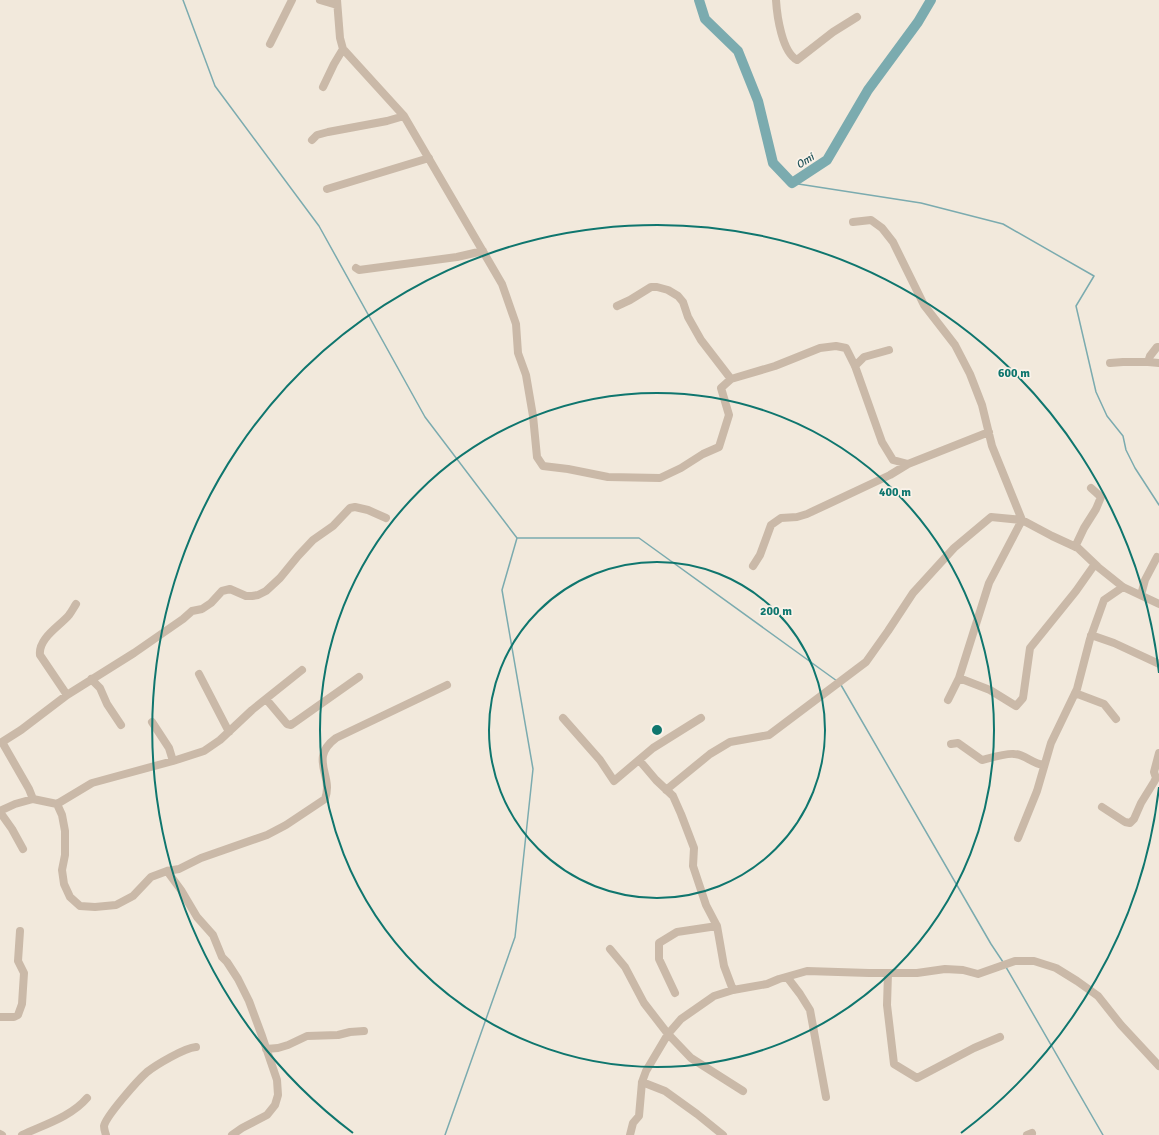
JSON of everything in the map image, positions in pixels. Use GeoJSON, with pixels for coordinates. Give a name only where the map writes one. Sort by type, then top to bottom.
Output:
{"type":"FeatureCollection","features":[{"type":"Feature","properties":{"kind":"street"},"geometry":{"type":"LineString","coordinates":[[270,44],[292,0]]}},
{"type":"Feature","properties":{"kind":"street"},"geometry":{"type":"LineString","coordinates":[[320,0],[337,3],[340,38],[343,49],[404,116],[505,291],[516,324],[518,353],[526,375],[533,416],[537,458],[543,466],[568,469],[608,477],[640,479],[660,478],[682,468],[703,454],[719,447],[729,415],[721,388],[731,379],[775,366],[820,348],[836,346],[846,348],[855,366],[882,442],[893,460],[908,464]]}},
{"type":"Feature","properties":{"kind":"street"},"geometry":{"type":"LineString","coordinates":[[776,0],[778,20],[786,46],[792,57],[797,60],[833,32],[856,17]]}},
{"type":"Feature","properties":{"kind":"street"},"geometry":{"type":"LineString","coordinates":[[323,87],[343,49]]}},
{"type":"Feature","properties":{"kind":"street"},"geometry":{"type":"LineString","coordinates":[[312,140],[317,135],[328,132],[387,121],[404,116]]}},
{"type":"Feature","properties":{"kind":"street"},"geometry":{"type":"LineString","coordinates":[[327,190],[428,158]]}},
{"type":"Feature","properties":{"kind":"street"},"geometry":{"type":"LineString","coordinates":[[853,222],[871,220],[882,228],[893,242],[924,305],[958,351],[970,374],[982,406],[992,446],[1022,520],[989,583],[959,678],[948,700]]}},
{"type":"Feature","properties":{"kind":"street"},"geometry":{"type":"LineString","coordinates":[[356,268],[360,270],[483,252]]}},
{"type":"Feature","properties":{"kind":"street"},"geometry":{"type":"LineString","coordinates":[[617,306],[651,287],[668,290],[678,296],[683,302],[688,317],[701,340],[731,379]]}},
{"type":"Feature","properties":{"kind":"street"},"geometry":{"type":"LineString","coordinates":[[1148,362],[1153,351],[1159,347]]}},
{"type":"Feature","properties":{"kind":"street"},"geometry":{"type":"LineString","coordinates":[[855,366],[864,357],[889,350]]}},
{"type":"Feature","properties":{"kind":"street"},"geometry":{"type":"LineString","coordinates":[[1110,363],[1159,363]]}},
{"type":"Feature","properties":{"kind":"street"},"geometry":{"type":"LineString","coordinates":[[752,566],[760,555],[771,525],[781,518],[797,517],[807,514],[890,475],[908,464],[932,456],[988,432]]}},
{"type":"Feature","properties":{"kind":"street"},"geometry":{"type":"LineString","coordinates":[[1075,546],[1096,509],[1101,497],[1091,488]]}},
{"type":"Feature","properties":{"kind":"street"},"geometry":{"type":"LineString","coordinates":[[33,799],[29,789],[1,743],[21,730],[67,695],[134,653],[183,619],[192,611],[211,603],[222,591],[230,589],[246,596],[252,596],[266,591],[280,578],[313,540],[333,526],[350,508],[356,507],[364,509],[386,518]]}},
{"type":"Feature","properties":{"kind":"street"},"geometry":{"type":"LineString","coordinates":[[666,790],[710,754],[730,742],[769,735],[866,662],[913,593],[954,548],[991,517],[1022,520],[1075,546],[1123,587],[1159,604]]}},
{"type":"Feature","properties":{"kind":"street"},"geometry":{"type":"LineString","coordinates":[[1140,595],[1157,556]]}},
{"type":"Feature","properties":{"kind":"street"},"geometry":{"type":"LineString","coordinates":[[959,678],[990,690],[1016,706],[1023,698],[1030,648],[1076,591],[1095,564]]}},
{"type":"Feature","properties":{"kind":"street"},"geometry":{"type":"LineString","coordinates":[[1018,838],[1037,791],[1051,743],[1075,693],[1091,635],[1104,600],[1123,587]]}},
{"type":"Feature","properties":{"kind":"street"},"geometry":{"type":"LineString","coordinates":[[67,695],[39,652],[42,644],[70,614],[76,604]]}},
{"type":"Feature","properties":{"kind":"street"},"geometry":{"type":"LineString","coordinates":[[1091,635],[1114,643],[1159,664]]}},
{"type":"Feature","properties":{"kind":"street"},"geometry":{"type":"LineString","coordinates":[[23,849],[0,811],[15,804],[33,799],[57,804],[92,784],[204,751],[220,740],[252,710],[302,670]]}},
{"type":"Feature","properties":{"kind":"street"},"geometry":{"type":"LineString","coordinates":[[199,674],[229,732]]}},
{"type":"Feature","properties":{"kind":"street"},"geometry":{"type":"LineString","coordinates":[[266,699],[287,724],[291,725],[359,677]]}},
{"type":"Feature","properties":{"kind":"street"},"geometry":{"type":"LineString","coordinates":[[91,679],[100,688],[107,704],[121,725]]}},
{"type":"Feature","properties":{"kind":"street"},"geometry":{"type":"LineString","coordinates":[[57,804],[62,815],[65,831],[65,855],[62,870],[64,884],[70,897],[80,906],[95,907],[116,905],[133,896],[151,877],[167,871],[179,869],[201,858],[267,834],[286,825],[325,799],[327,790],[322,758],[325,747],[329,743],[336,738],[447,685]]}},
{"type":"Feature","properties":{"kind":"street"},"geometry":{"type":"LineString","coordinates":[[1075,693],[1104,704],[1116,719]]}},
{"type":"Feature","properties":{"kind":"street"},"geometry":{"type":"LineString","coordinates":[[563,718],[600,760],[614,781],[653,748],[701,718]]}},
{"type":"Feature","properties":{"kind":"street"},"geometry":{"type":"LineString","coordinates":[[152,722],[169,748],[173,761]]}},
{"type":"Feature","properties":{"kind":"street"},"geometry":{"type":"LineString","coordinates":[[951,744],[958,743],[982,760],[1014,754],[1026,758],[1036,764],[1044,765]]}},
{"type":"Feature","properties":{"kind":"street"},"geometry":{"type":"LineString","coordinates":[[1102,807],[1125,822],[1130,823],[1134,819],[1141,803],[1156,778],[1154,772],[1159,753]]}},
{"type":"Feature","properties":{"kind":"street"},"geometry":{"type":"LineString","coordinates":[[639,760],[673,796],[694,848],[694,866],[706,905],[717,926],[724,966],[733,990]]}},
{"type":"Feature","properties":{"kind":"street"},"geometry":{"type":"LineString","coordinates":[[167,871],[197,916],[213,935],[222,957],[238,979],[249,1002],[277,1080],[278,1095],[275,1105],[267,1115],[232,1135]]}},
{"type":"Feature","properties":{"kind":"street"},"geometry":{"type":"LineString","coordinates":[[675,993],[659,959],[659,943],[678,932],[717,926]]}},
{"type":"Feature","properties":{"kind":"street"},"geometry":{"type":"LineString","coordinates":[[0,1017],[14,1018],[18,1015],[22,1004],[24,973],[18,961],[20,931]]}},
{"type":"Feature","properties":{"kind":"street"},"geometry":{"type":"LineString","coordinates":[[610,949],[625,967],[644,1003],[668,1034],[691,1058],[743,1091]]}},
{"type":"Feature","properties":{"kind":"street"},"geometry":{"type":"LineString","coordinates":[[630,1135],[633,1123],[639,1116],[642,1082],[668,1034],[681,1019],[714,996],[733,990],[762,986],[807,971],[869,974],[917,973],[945,968],[964,970],[978,974],[1015,961],[1034,961],[1056,968],[1077,980],[1098,996],[1121,1025],[1159,1066]]}},
{"type":"Feature","properties":{"kind":"street"},"geometry":{"type":"LineString","coordinates":[[888,973],[887,1005],[894,1064],[917,1078],[974,1048],[1000,1037]]}},
{"type":"Feature","properties":{"kind":"street"},"geometry":{"type":"LineString","coordinates":[[787,977],[810,1010],[826,1097]]}},
{"type":"Feature","properties":{"kind":"street"},"geometry":{"type":"LineString","coordinates":[[266,1049],[278,1048],[307,1036],[338,1035],[364,1031]]}},
{"type":"Feature","properties":{"kind":"street"},"geometry":{"type":"LineString","coordinates":[[106,1135],[104,1132],[104,1126],[107,1120],[143,1076],[158,1065],[187,1048],[196,1047]]}},
{"type":"Feature","properties":{"kind":"street"},"geometry":{"type":"LineString","coordinates":[[642,1082],[665,1091],[697,1114],[722,1135]]}},
{"type":"Feature","properties":{"kind":"street"},"geometry":{"type":"LineString","coordinates":[[22,1135],[68,1113],[87,1098]]}},
{"type":"Feature","properties":{"kind":"waterway"},"geometry":{"type":"LineString","coordinates":[[183,0],[215,86],[319,226],[425,417],[517,538],[639,538],[837,681]]}},
{"type":"Feature","properties":{"kind":"waterway","name":"Omi"},"geometry":{"type":"LineString","coordinates":[[699,0],[705,19],[738,51],[758,101],[773,163],[792,183],[827,160],[868,90],[918,22],[931,0]]}},
{"type":"Feature","properties":{"kind":"waterway"},"geometry":{"type":"LineString","coordinates":[[792,183],[921,203],[1003,224],[1094,276],[1076,306],[1096,392],[1107,416],[1123,436],[1126,450],[1135,468],[1159,505]]}},
{"type":"Feature","properties":{"kind":"waterway"},"geometry":{"type":"LineString","coordinates":[[445,1135],[515,937],[533,769],[502,590],[517,538]]}},
{"type":"Feature","properties":{"kind":"waterway"},"geometry":{"type":"LineString","coordinates":[[841,685],[991,944],[1003,962]]}},
{"type":"Feature","properties":{"kind":"waterway"},"geometry":{"type":"LineString","coordinates":[[1006,967],[1103,1135]]}}]}
